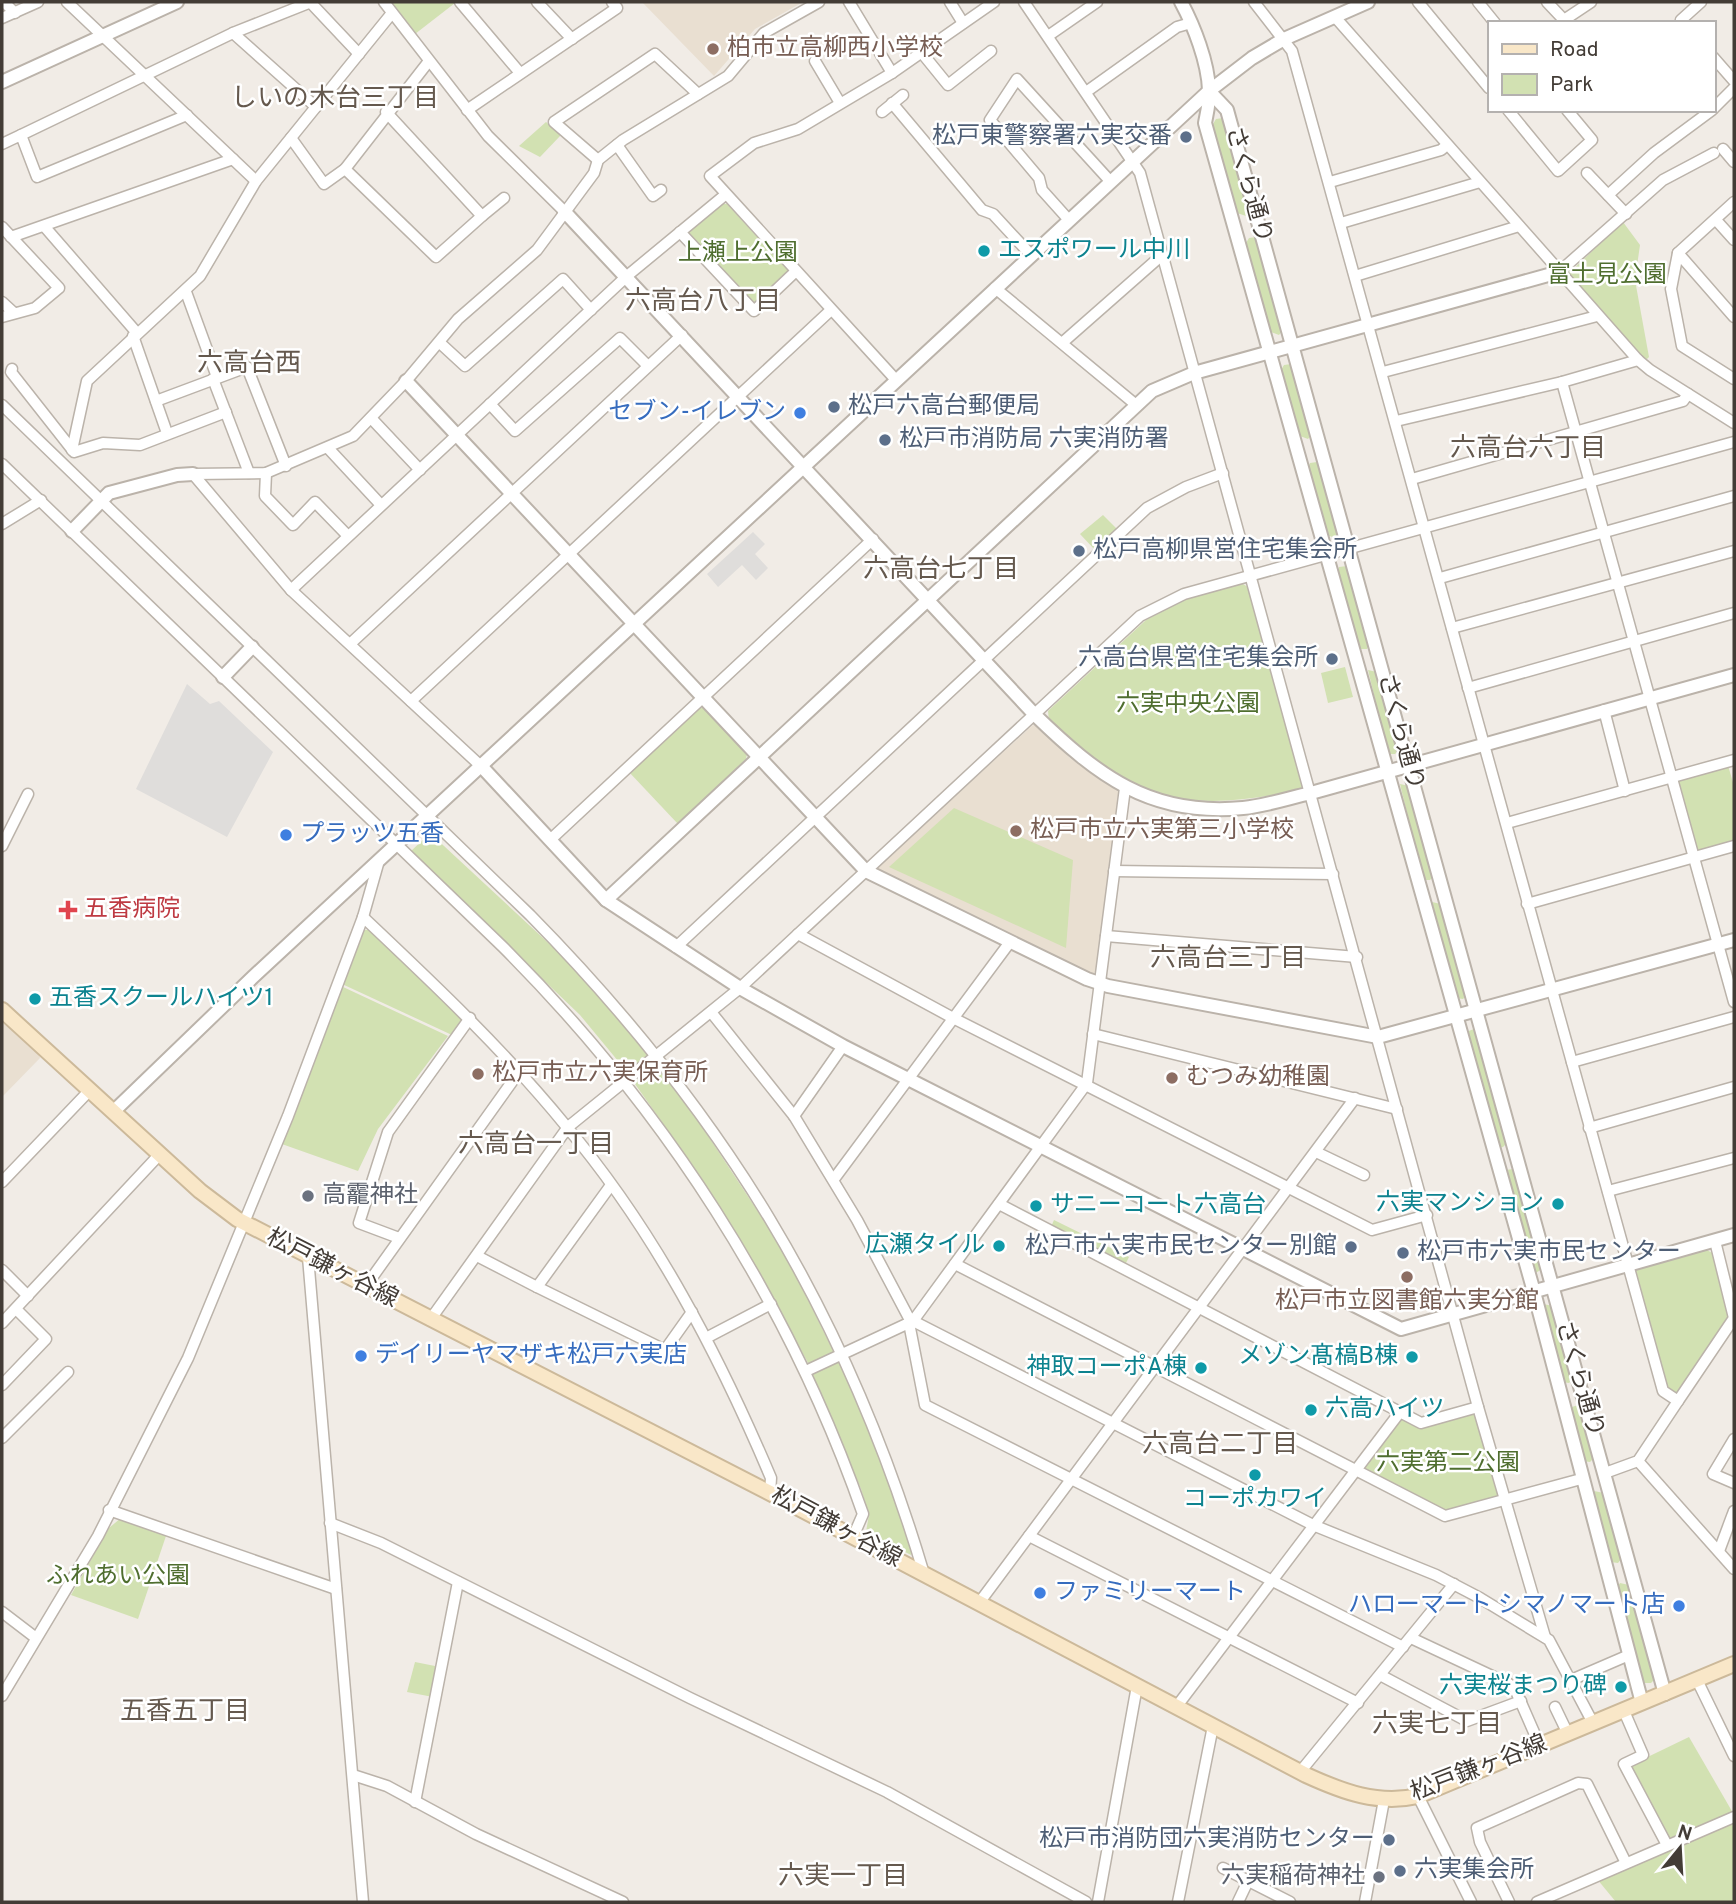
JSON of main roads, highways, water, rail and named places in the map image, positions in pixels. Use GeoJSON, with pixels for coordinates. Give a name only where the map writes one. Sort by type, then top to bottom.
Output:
{"type":"FeatureCollection","features":[{"type":"Feature","properties":{"kind":"main road","name":"松戸鎌ヶ谷線"},"geometry":{"type":"LineString","coordinates":[[2,1010],[222,1209],[244,1223],[770,1493],[1300,1772],[1339,1789],[1384,1800],[1418,1796],[1734,1664]]}},
{"type":"Feature","properties":{"kind":"place","name":"柏市立高柳西小学校"},"geometry":{"type":"Point","coordinates":[713,49]}},
{"type":"Feature","properties":{"kind":"place","name":"松戸東警察署六実交番"},"geometry":{"type":"Point","coordinates":[1186,137]}},
{"type":"Feature","properties":{"kind":"place","name":"エスポワール中川"},"geometry":{"type":"Point","coordinates":[984,251]}},
{"type":"Feature","properties":{"kind":"place","name":"松戸六高台郵便局"},"geometry":{"type":"Point","coordinates":[834,407]}},
{"type":"Feature","properties":{"kind":"place","name":"セブン-イレブン"},"geometry":{"type":"Point","coordinates":[800,413]}},
{"type":"Feature","properties":{"kind":"place","name":"松戸市消防局 六実消防署"},"geometry":{"type":"Point","coordinates":[885,440]}},
{"type":"Feature","properties":{"kind":"place","name":"松戸高柳県営住宅集会所"},"geometry":{"type":"Point","coordinates":[1079,551]}},
{"type":"Feature","properties":{"kind":"place","name":"六高台県営住宅集会所"},"geometry":{"type":"Point","coordinates":[1332,659]}},
{"type":"Feature","properties":{"kind":"place","name":"松戸市立六実第三小学校"},"geometry":{"type":"Point","coordinates":[1016,831]}},
{"type":"Feature","properties":{"kind":"place","name":"プラッツ五香"},"geometry":{"type":"Point","coordinates":[286,835]}},
{"type":"Feature","properties":{"kind":"place","name":"五香病院"},"geometry":{"type":"Point","coordinates":[68,910]}},
{"type":"Feature","properties":{"kind":"place","name":"五香スクールハイツ1"},"geometry":{"type":"Point","coordinates":[35,999]}},
{"type":"Feature","properties":{"kind":"place","name":"松戸市立六実保育所"},"geometry":{"type":"Point","coordinates":[478,1074]}},
{"type":"Feature","properties":{"kind":"place","name":"むつみ幼稚園"},"geometry":{"type":"Point","coordinates":[1172,1078]}},
{"type":"Feature","properties":{"kind":"place","name":"高靇神社"},"geometry":{"type":"Point","coordinates":[308,1196]}},
{"type":"Feature","properties":{"kind":"place","name":"六実マンション"},"geometry":{"type":"Point","coordinates":[1558,1204]}},
{"type":"Feature","properties":{"kind":"place","name":"サニーコート六高台"},"geometry":{"type":"Point","coordinates":[1036,1206]}},
{"type":"Feature","properties":{"kind":"place","name":"広瀬タイル"},"geometry":{"type":"Point","coordinates":[999,1246]}},
{"type":"Feature","properties":{"kind":"place","name":"松戸市六実市民センター別館"},"geometry":{"type":"Point","coordinates":[1351,1247]}},
{"type":"Feature","properties":{"kind":"place","name":"松戸市六実市民センター"},"geometry":{"type":"Point","coordinates":[1403,1253]}},
{"type":"Feature","properties":{"kind":"place","name":"松戸市立図書館六実分館"},"geometry":{"type":"Point","coordinates":[1407,1277]}},
{"type":"Feature","properties":{"kind":"place","name":"デイリーヤマザキ松戸六実店"},"geometry":{"type":"Point","coordinates":[361,1356]}},
{"type":"Feature","properties":{"kind":"place","name":"メゾン髙槁B棟"},"geometry":{"type":"Point","coordinates":[1412,1357]}},
{"type":"Feature","properties":{"kind":"place","name":"神取コーポA棟"},"geometry":{"type":"Point","coordinates":[1201,1368]}},
{"type":"Feature","properties":{"kind":"place","name":"六高ハイツ"},"geometry":{"type":"Point","coordinates":[1311,1410]}},
{"type":"Feature","properties":{"kind":"place","name":"コーポカワイ"},"geometry":{"type":"Point","coordinates":[1255,1475]}},
{"type":"Feature","properties":{"kind":"place","name":"ファミリーマート"},"geometry":{"type":"Point","coordinates":[1040,1593]}},
{"type":"Feature","properties":{"kind":"place","name":"ハローマート シマノマート店"},"geometry":{"type":"Point","coordinates":[1679,1606]}},
{"type":"Feature","properties":{"kind":"place","name":"六実桜まつり碑"},"geometry":{"type":"Point","coordinates":[1621,1687]}},
{"type":"Feature","properties":{"kind":"place","name":"松戸市消防団六実消防センター"},"geometry":{"type":"Point","coordinates":[1389,1840]}},
{"type":"Feature","properties":{"kind":"place","name":"六実集会所"},"geometry":{"type":"Point","coordinates":[1400,1871]}},
{"type":"Feature","properties":{"kind":"place","name":"六実稲荷神社"},"geometry":{"type":"Point","coordinates":[1379,1877]}},
{"type":"Feature","properties":{"kind":"district","name":"しいの木台三丁目"},"geometry":{"type":"Point","coordinates":[335,99]}},
{"type":"Feature","properties":{"kind":"district","name":"六高台八丁目"},"geometry":{"type":"Point","coordinates":[703,302]}},
{"type":"Feature","properties":{"kind":"district","name":"六高台西"},"geometry":{"type":"Point","coordinates":[249,364]}},
{"type":"Feature","properties":{"kind":"district","name":"六高台六丁目"},"geometry":{"type":"Point","coordinates":[1528,449]}},
{"type":"Feature","properties":{"kind":"district","name":"六高台七丁目"},"geometry":{"type":"Point","coordinates":[941,570]}},
{"type":"Feature","properties":{"kind":"district","name":"六高台三丁目"},"geometry":{"type":"Point","coordinates":[1228,959]}},
{"type":"Feature","properties":{"kind":"district","name":"六高台一丁目"},"geometry":{"type":"Point","coordinates":[536,1145]}},
{"type":"Feature","properties":{"kind":"district","name":"六高台二丁目"},"geometry":{"type":"Point","coordinates":[1220,1445]}},
{"type":"Feature","properties":{"kind":"district","name":"五香五丁目"},"geometry":{"type":"Point","coordinates":[185,1712]}},
{"type":"Feature","properties":{"kind":"district","name":"六実七丁目"},"geometry":{"type":"Point","coordinates":[1437,1725]}},
{"type":"Feature","properties":{"kind":"district","name":"六実一丁目"},"geometry":{"type":"Point","coordinates":[843,1877]}},
{"type":"Feature","properties":{"kind":"park label","name":"上瀬上公園"},"geometry":{"type":"Point","coordinates":[738,254]}},
{"type":"Feature","properties":{"kind":"park label","name":"富士見公園"},"geometry":{"type":"Point","coordinates":[1607,276]}},
{"type":"Feature","properties":{"kind":"park label","name":"六実中央公園"},"geometry":{"type":"Point","coordinates":[1188,705]}},
{"type":"Feature","properties":{"kind":"park label","name":"六実第二公園"},"geometry":{"type":"Point","coordinates":[1448,1464]}},
{"type":"Feature","properties":{"kind":"park label","name":"ふれあい公園"},"geometry":{"type":"Point","coordinates":[118,1577]}}]}
